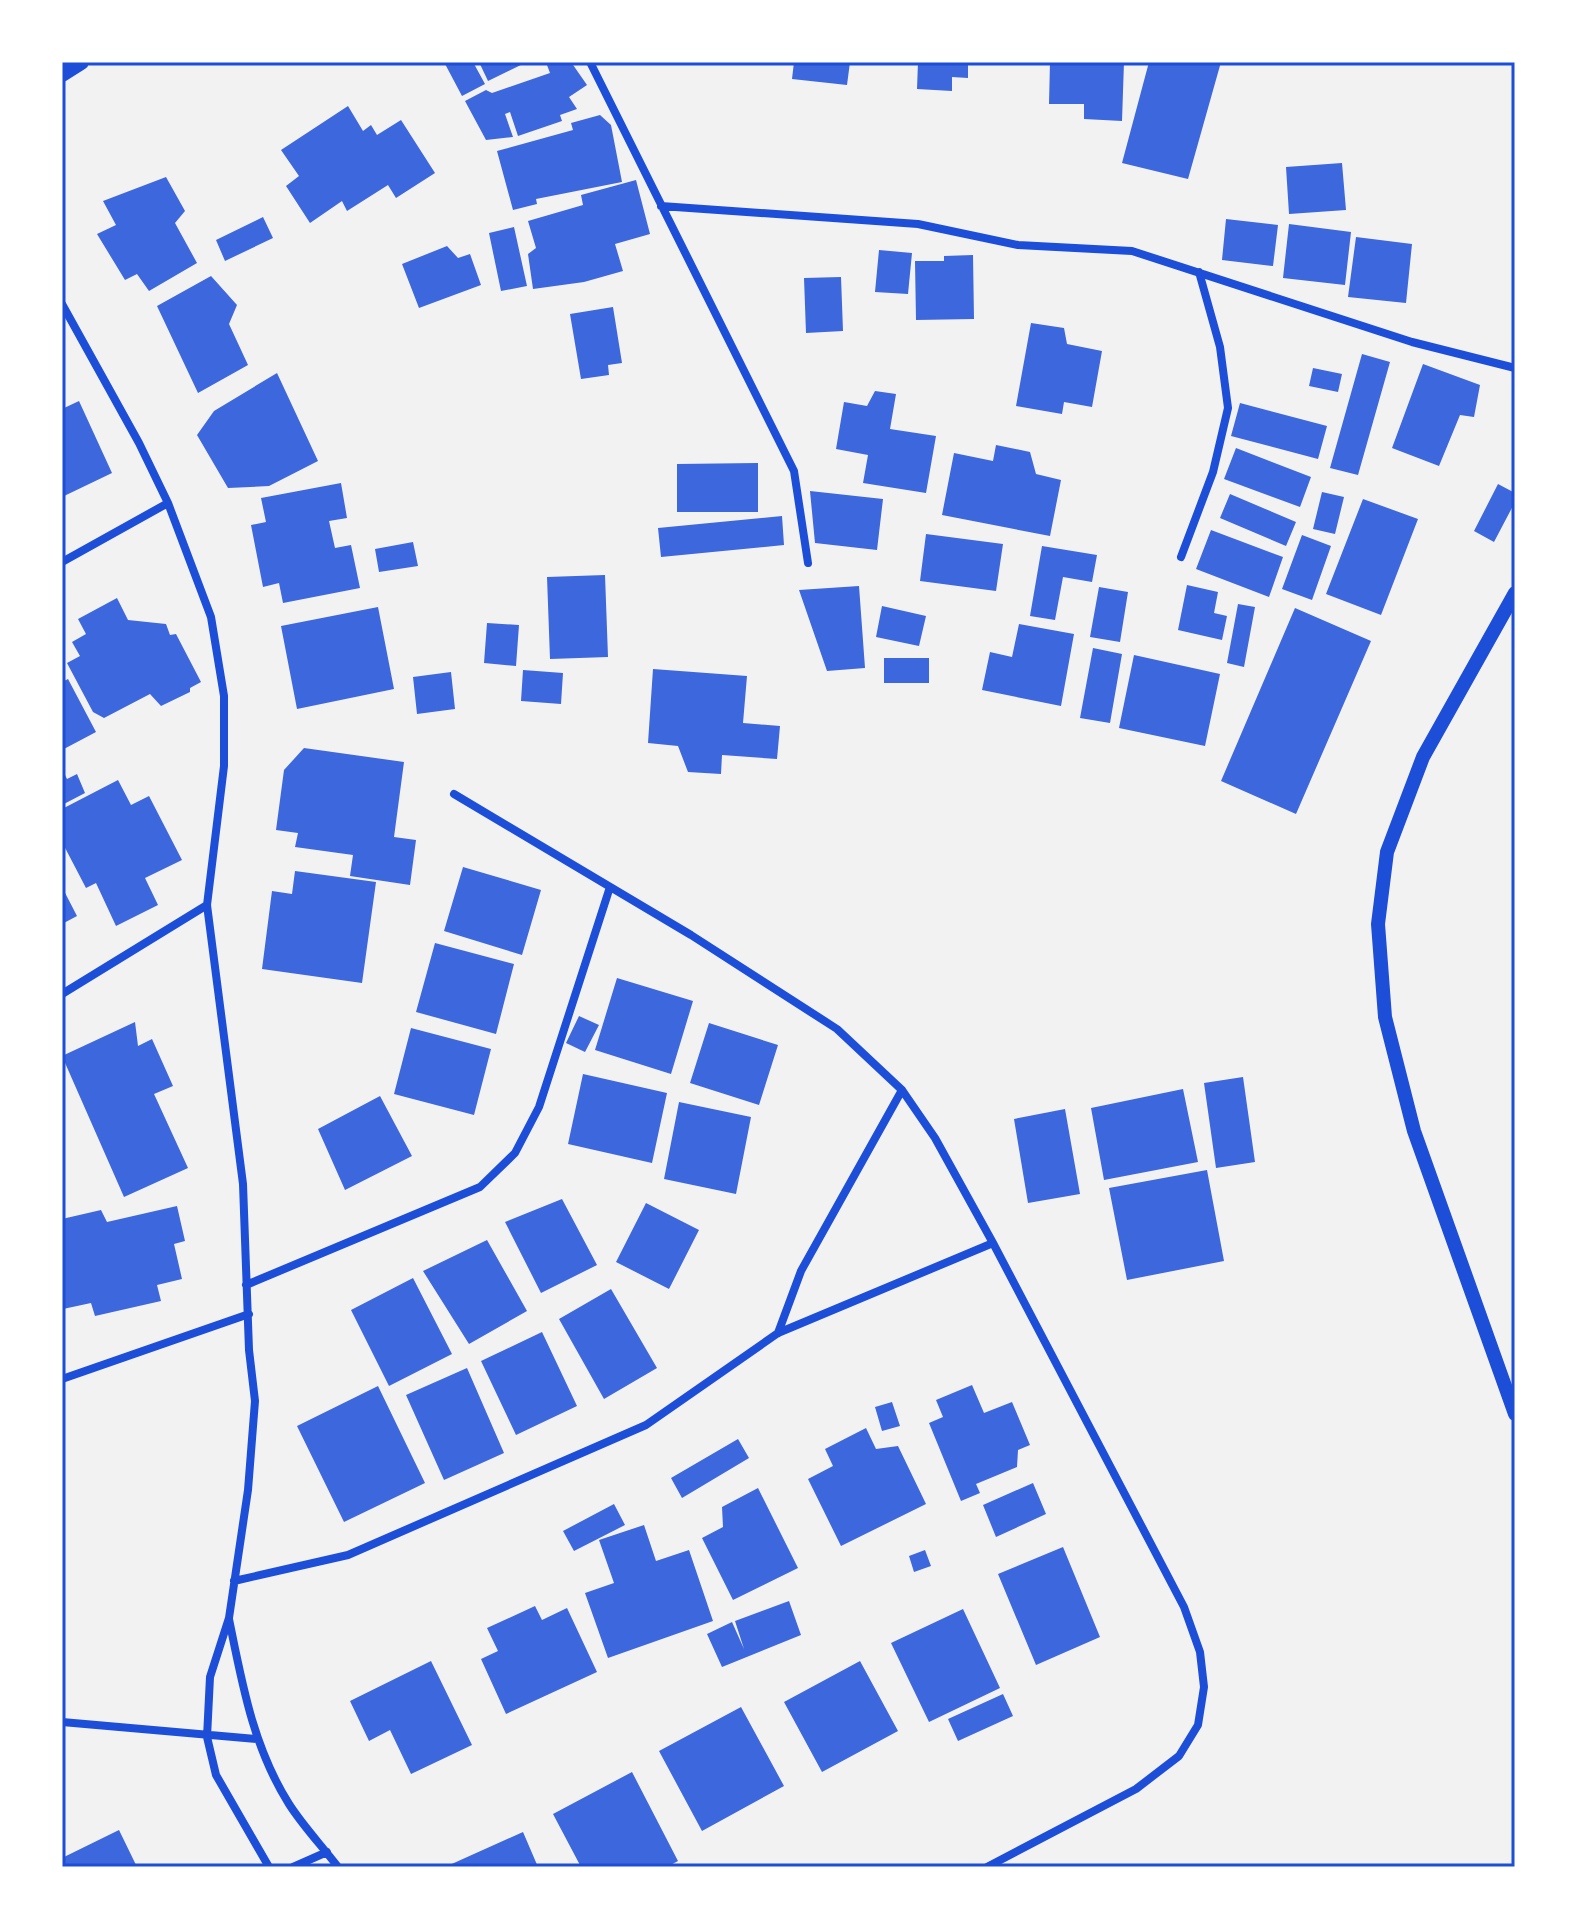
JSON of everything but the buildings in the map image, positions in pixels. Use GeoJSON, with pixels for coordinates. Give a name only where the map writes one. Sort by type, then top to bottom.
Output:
{"type":"FeatureCollection","features":[{"type":"Feature","properties":{"kind":"main road"},"geometry":{"type":"LineString","coordinates":[[62,74],[81,62]]}},
{"type":"Feature","properties":{"kind":"street"},"geometry":{"type":"LineString","coordinates":[[590,62],[794,471],[808,563]]}},
{"type":"Feature","properties":{"kind":"street"},"geometry":{"type":"LineString","coordinates":[[661,206],[918,224],[1018,245],[1132,251],[1412,342],[1515,368]]}},
{"type":"Feature","properties":{"kind":"street"},"geometry":{"type":"LineString","coordinates":[[1181,557],[1213,472],[1228,408],[1220,347],[1199,272]]}},
{"type":"Feature","properties":{"kind":"street"},"geometry":{"type":"LineString","coordinates":[[62,304],[139,443],[168,503],[211,617],[224,696],[224,766],[207,905],[243,1184],[249,1350],[255,1401],[248,1490],[229,1618],[210,1677],[207,1737],[216,1775],[269,1867]]}},
{"type":"Feature","properties":{"kind":"street"},"geometry":{"type":"LineString","coordinates":[[62,562],[168,503]]}},
{"type":"Feature","properties":{"kind":"street"},"geometry":{"type":"LineString","coordinates":[[1515,593],[1423,757],[1387,852],[1378,924],[1385,1017],[1414,1131],[1515,1414]]}},
{"type":"Feature","properties":{"kind":"street"},"geometry":{"type":"LineString","coordinates":[[454,794],[691,935],[837,1029],[902,1090],[935,1138],[993,1243],[1184,1607],[1200,1652],[1204,1687],[1198,1725],[1179,1756],[1136,1789],[987,1867]]}},
{"type":"Feature","properties":{"kind":"street"},"geometry":{"type":"LineString","coordinates":[[246,1285],[480,1187],[515,1153],[539,1107],[610,887]]}},
{"type":"Feature","properties":{"kind":"street"},"geometry":{"type":"LineString","coordinates":[[62,994],[207,905]]}},
{"type":"Feature","properties":{"kind":"street"},"geometry":{"type":"LineString","coordinates":[[778,1333],[801,1271],[902,1090]]}},
{"type":"Feature","properties":{"kind":"street"},"geometry":{"type":"LineString","coordinates":[[234,1581],[348,1555],[646,1425],[778,1333],[993,1243]]}},
{"type":"Feature","properties":{"kind":"street"},"geometry":{"type":"LineString","coordinates":[[62,1379],[249,1314]]}},
{"type":"Feature","properties":{"kind":"street"},"geometry":{"type":"LineString","coordinates":[[229,1618],[247,1712],[257,1739],[289,1804],[338,1867]]}},
{"type":"Feature","properties":{"kind":"street"},"geometry":{"type":"LineString","coordinates":[[62,1722],[257,1739]]}},
{"type":"Feature","properties":{"kind":"street"},"geometry":{"type":"LineString","coordinates":[[293,1867],[327,1852]]}}]}
